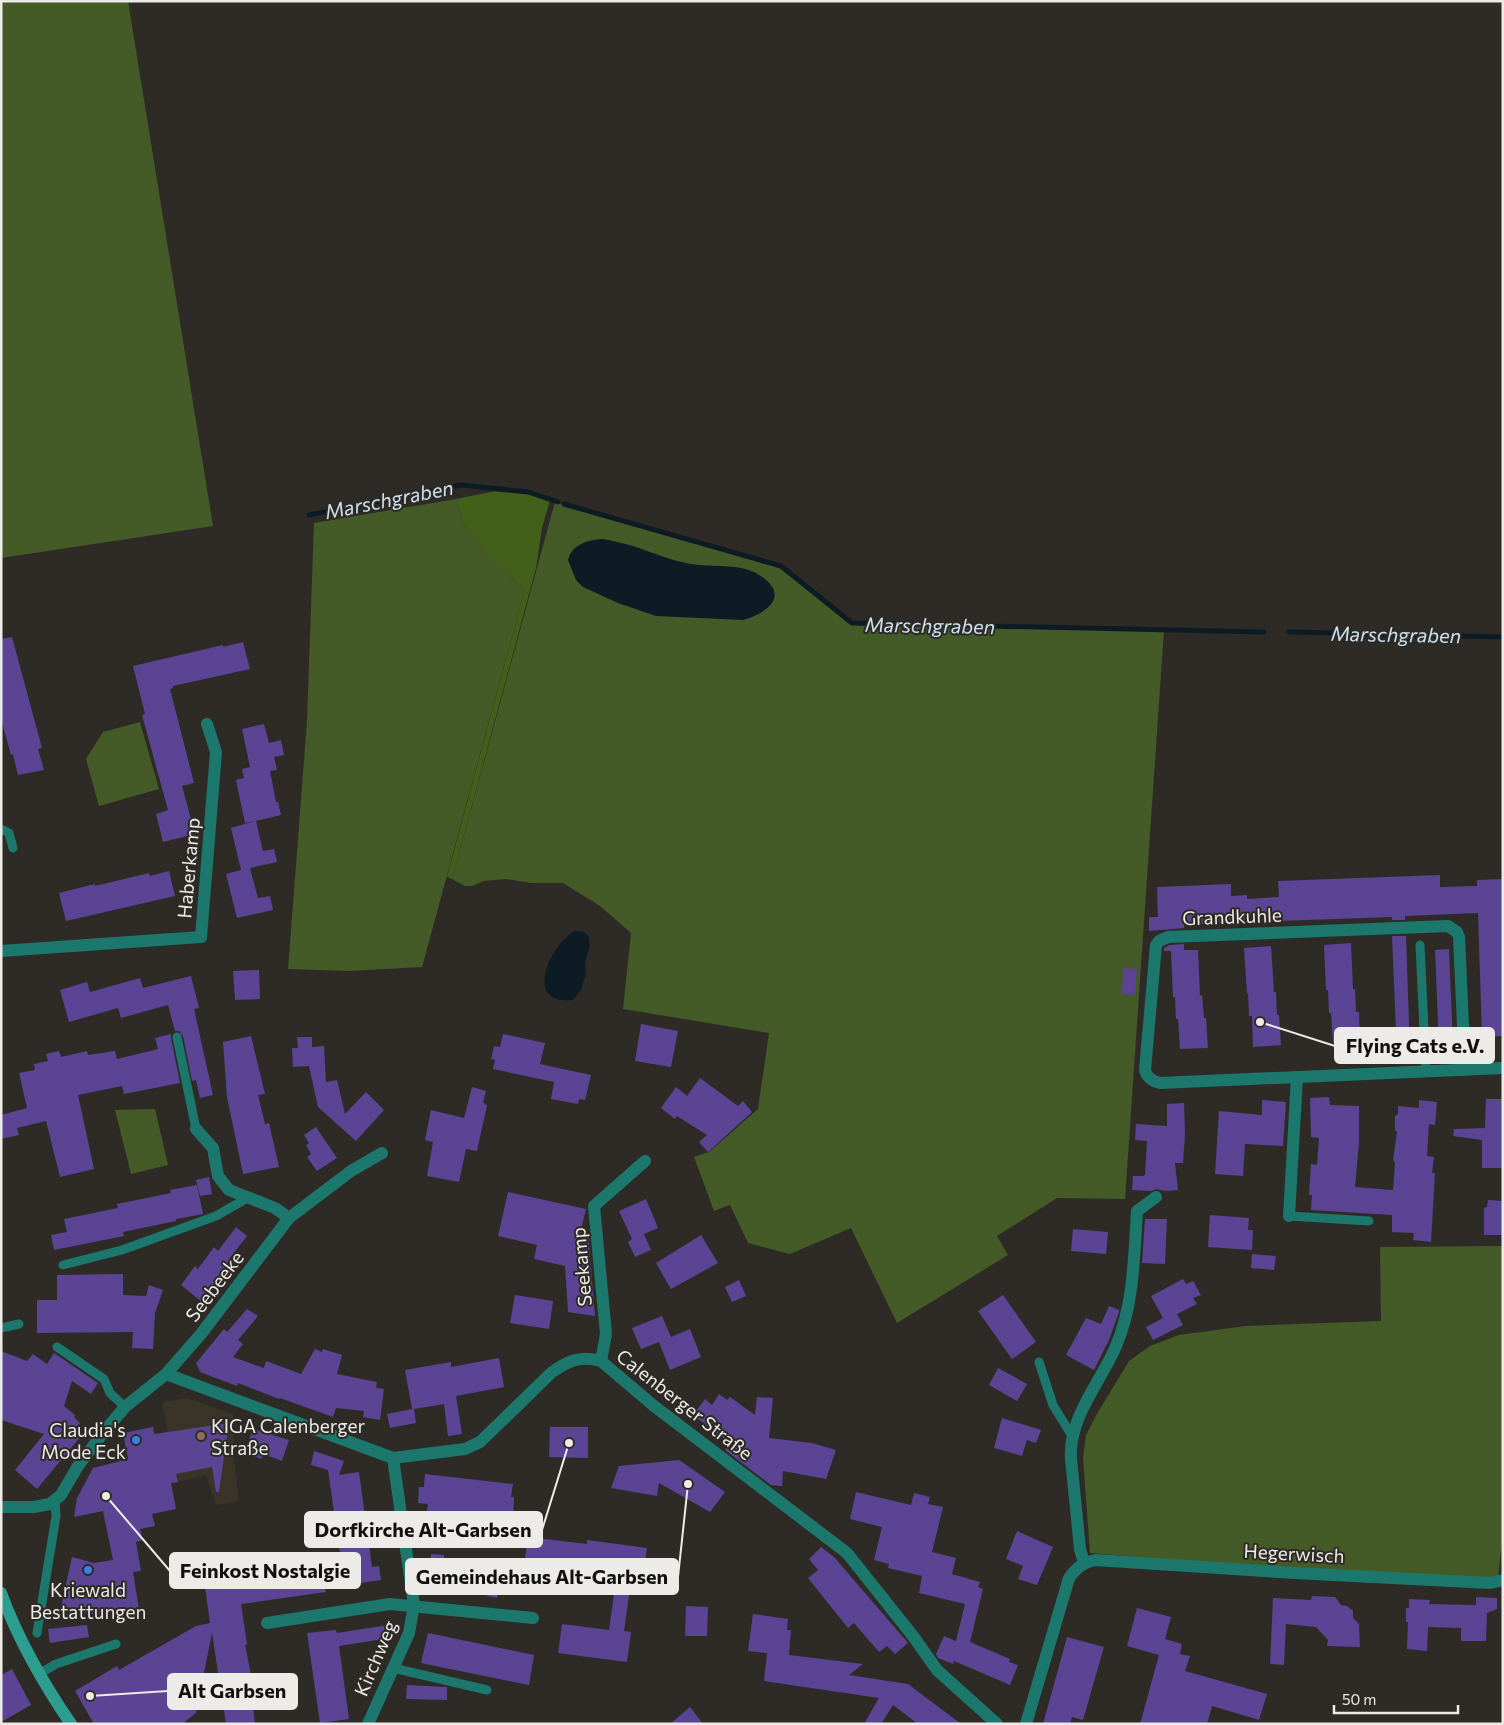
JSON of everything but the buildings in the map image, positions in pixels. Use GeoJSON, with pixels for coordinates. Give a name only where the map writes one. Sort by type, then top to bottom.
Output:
{"type":"FeatureCollection","features":[{"type":"Feature","properties":{"kind":"main road"},"geometry":{"type":"LineString","coordinates":[[1,1593],[22,1643],[71,1724]]}},
{"type":"Feature","properties":{"kind":"street","name":"Haberkamp"},"geometry":{"type":"LineString","coordinates":[[1,951],[201,937],[216,752],[207,724]]}},
{"type":"Feature","properties":{"kind":"street","name":"Grandkuhle"},"geometry":{"type":"LineString","coordinates":[[1465,1070],[1460,937],[1457,932],[1448,926],[1164,938],[1159,941],[1155,949],[1146,1075],[1160,1083],[1426,1072],[1465,1070],[1503,1068]]}},
{"type":"Feature","properties":{"kind":"street"},"geometry":{"type":"LineString","coordinates":[[1289,1216],[1297,1077]]}},
{"type":"Feature","properties":{"kind":"street"},"geometry":{"type":"LineString","coordinates":[[196,1129],[213,1148],[218,1176],[229,1190],[275,1208],[289,1218]]}},
{"type":"Feature","properties":{"kind":"street","name":"Seebeeke"},"geometry":{"type":"LineString","coordinates":[[166,1374],[201,1334],[289,1218],[351,1171],[382,1153]]}},
{"type":"Feature","properties":{"kind":"street","name":"Seekamp"},"geometry":{"type":"LineString","coordinates":[[601,1361],[606,1334],[594,1206],[645,1161]]}},
{"type":"Feature","properties":{"kind":"street"},"geometry":{"type":"LineString","coordinates":[[1026,1724],[1070,1578],[1076,1567],[1084,1563],[1080,1549],[1071,1458],[1072,1436],[1122,1330],[1132,1282],[1137,1211],[1156,1197]]}},
{"type":"Feature","properties":{"kind":"street","name":"Calenberger Straße"},"geometry":{"type":"LineString","coordinates":[[166,1374],[393,1458],[472,1447],[480,1442],[551,1373],[563,1364],[583,1358],[601,1361],[654,1406],[847,1553],[913,1636],[937,1670],[997,1724]]}},
{"type":"Feature","properties":{"kind":"street"},"geometry":{"type":"LineString","coordinates":[[1,1507],[34,1507],[50,1504],[55,1501],[62,1495],[78,1466],[125,1407],[166,1374]]}},
{"type":"Feature","properties":{"kind":"street","name":"Kirchweg"},"geometry":{"type":"LineString","coordinates":[[368,1724],[409,1633],[414,1605],[393,1458]]}},
{"type":"Feature","properties":{"kind":"street","name":"Hegerwisch"},"geometry":{"type":"LineString","coordinates":[[1084,1563],[1095,1560],[1490,1583],[1503,1580]]}},
{"type":"Feature","properties":{"kind":"street","name":"Kirchweg"},"geometry":{"type":"LineString","coordinates":[[268,1623],[390,1604],[533,1618]]}},
{"type":"Feature","properties":{"kind":"lane"},"geometry":{"type":"LineString","coordinates":[[1,829],[9,834],[13,848]]}},
{"type":"Feature","properties":{"kind":"lane"},"geometry":{"type":"LineString","coordinates":[[1420,945],[1426,1072]]}},
{"type":"Feature","properties":{"kind":"lane"},"geometry":{"type":"LineString","coordinates":[[177,1037],[196,1129]]}},
{"type":"Feature","properties":{"kind":"lane"},"geometry":{"type":"LineString","coordinates":[[63,1265],[122,1250],[208,1219],[249,1197]]}},
{"type":"Feature","properties":{"kind":"lane"},"geometry":{"type":"LineString","coordinates":[[1289,1216],[1369,1221]]}},
{"type":"Feature","properties":{"kind":"lane"},"geometry":{"type":"LineString","coordinates":[[1,1328],[19,1324]]}},
{"type":"Feature","properties":{"kind":"lane"},"geometry":{"type":"LineString","coordinates":[[58,1347],[104,1379],[110,1393],[125,1407]]}},
{"type":"Feature","properties":{"kind":"lane"},"geometry":{"type":"LineString","coordinates":[[1039,1362],[1053,1405],[1072,1436]]}},
{"type":"Feature","properties":{"kind":"lane"},"geometry":{"type":"LineString","coordinates":[[37,1633],[56,1516],[55,1501]]}},
{"type":"Feature","properties":{"kind":"lane"},"geometry":{"type":"LineString","coordinates":[[39,1674],[56,1664],[116,1644]]}},
{"type":"Feature","properties":{"kind":"lane"},"geometry":{"type":"LineString","coordinates":[[393,1668],[486,1690]]}},
{"type":"Feature","properties":{"kind":"shaded area","name":"KIGA Calenberger Straße"},"geometry":{"type":"Polygon","coordinates":[[[187,1398],[233,1414],[234,1458],[239,1501],[216,1505],[206,1475],[178,1482],[162,1402],[187,1398]]]}},
{"type":"Feature","properties":{"kind":"green space"},"geometry":{"type":"Polygon","coordinates":[[[1,1],[128,1],[213,526],[1,558],[1,1]]]}},
{"type":"Feature","properties":{"kind":"green space"},"geometry":{"type":"Polygon","coordinates":[[[496,491],[528,492],[550,500],[542,528],[536,568],[452,879],[447,877],[525,589],[512,579],[490,556],[463,523],[456,499],[496,491]]]}},
{"type":"Feature","properties":{"kind":"green space"},"geometry":{"type":"Polygon","coordinates":[[[456,499],[463,523],[512,579],[525,589],[422,967],[348,971],[288,969],[307,721],[314,523],[456,499]]]}},
{"type":"Feature","properties":{"kind":"green space"},"geometry":{"type":"Polygon","coordinates":[[[555,502],[781,566],[852,623],[1164,630],[1125,1199],[1057,1198],[997,1236],[1008,1255],[897,1323],[851,1228],[790,1254],[748,1243],[730,1205],[714,1211],[694,1157],[709,1152],[758,1109],[769,1033],[623,1009],[631,933],[600,906],[563,883],[531,883],[506,879],[484,881],[472,886],[465,886],[452,879],[555,502]]]}},
{"type":"Feature","properties":{"kind":"green space"},"geometry":{"type":"Polygon","coordinates":[[[140,722],[159,789],[99,806],[86,759],[103,732],[140,722]]]}},
{"type":"Feature","properties":{"kind":"green space"},"geometry":{"type":"Polygon","coordinates":[[[155,1109],[168,1165],[131,1174],[115,1110],[155,1109]]]}},
{"type":"Feature","properties":{"kind":"green space"},"geometry":{"type":"Polygon","coordinates":[[[1503,1246],[1503,1532],[1497,1587],[1090,1553],[1083,1458],[1086,1435],[1129,1361],[1150,1346],[1179,1335],[1246,1326],[1381,1321],[1380,1247],[1503,1246]]]}},
{"type":"Feature","properties":{"kind":"water"},"geometry":{"type":"Polygon","coordinates":[[[603,539],[633,546],[682,562],[749,570],[767,580],[773,588],[775,595],[773,601],[762,612],[743,620],[656,616],[618,603],[583,587],[576,580],[568,560],[573,550],[581,544],[603,539]]]}},
{"type":"Feature","properties":{"kind":"water"},"geometry":{"type":"Polygon","coordinates":[[[575,931],[582,931],[588,935],[590,945],[585,962],[586,974],[581,990],[573,1000],[558,999],[549,994],[545,984],[546,973],[557,949],[565,938],[575,931]]]}},
{"type":"Feature","properties":{"kind":"waterway","name":"Marschgraben"},"geometry":{"type":"LineString","coordinates":[[309,515],[461,485],[528,492],[558,502]]}},
{"type":"Feature","properties":{"kind":"waterway","name":"Marschgraben"},"geometry":{"type":"LineString","coordinates":[[564,504],[781,566],[852,623],[1264,632]]}},
{"type":"Feature","properties":{"kind":"waterway","name":"Marschgraben"},"geometry":{"type":"LineString","coordinates":[[1289,632],[1503,637]]}},
{"type":"Feature","properties":{"kind":"place","name":"Flying Cats e.V."},"geometry":{"type":"Point","coordinates":[1260,1022]}},
{"type":"Feature","properties":{"kind":"place","name":"KIGA Calenberger Straße"},"geometry":{"type":"Point","coordinates":[201,1436]}},
{"type":"Feature","properties":{"kind":"place","name":"Claudia's Mode Eck"},"geometry":{"type":"Point","coordinates":[136,1440]}},
{"type":"Feature","properties":{"kind":"place","name":"Dorfkirche Alt-Garbsen"},"geometry":{"type":"Point","coordinates":[569,1443]}},
{"type":"Feature","properties":{"kind":"place","name":"Gemeindehaus Alt-Garbsen"},"geometry":{"type":"Point","coordinates":[688,1484]}},
{"type":"Feature","properties":{"kind":"place","name":"Feinkost Nostalgie"},"geometry":{"type":"Point","coordinates":[106,1496]}},
{"type":"Feature","properties":{"kind":"place","name":"Kriewald Bestattungen"},"geometry":{"type":"Point","coordinates":[88,1570]}},
{"type":"Feature","properties":{"kind":"place","name":"Alt Garbsen"},"geometry":{"type":"Point","coordinates":[90,1696]}}]}
